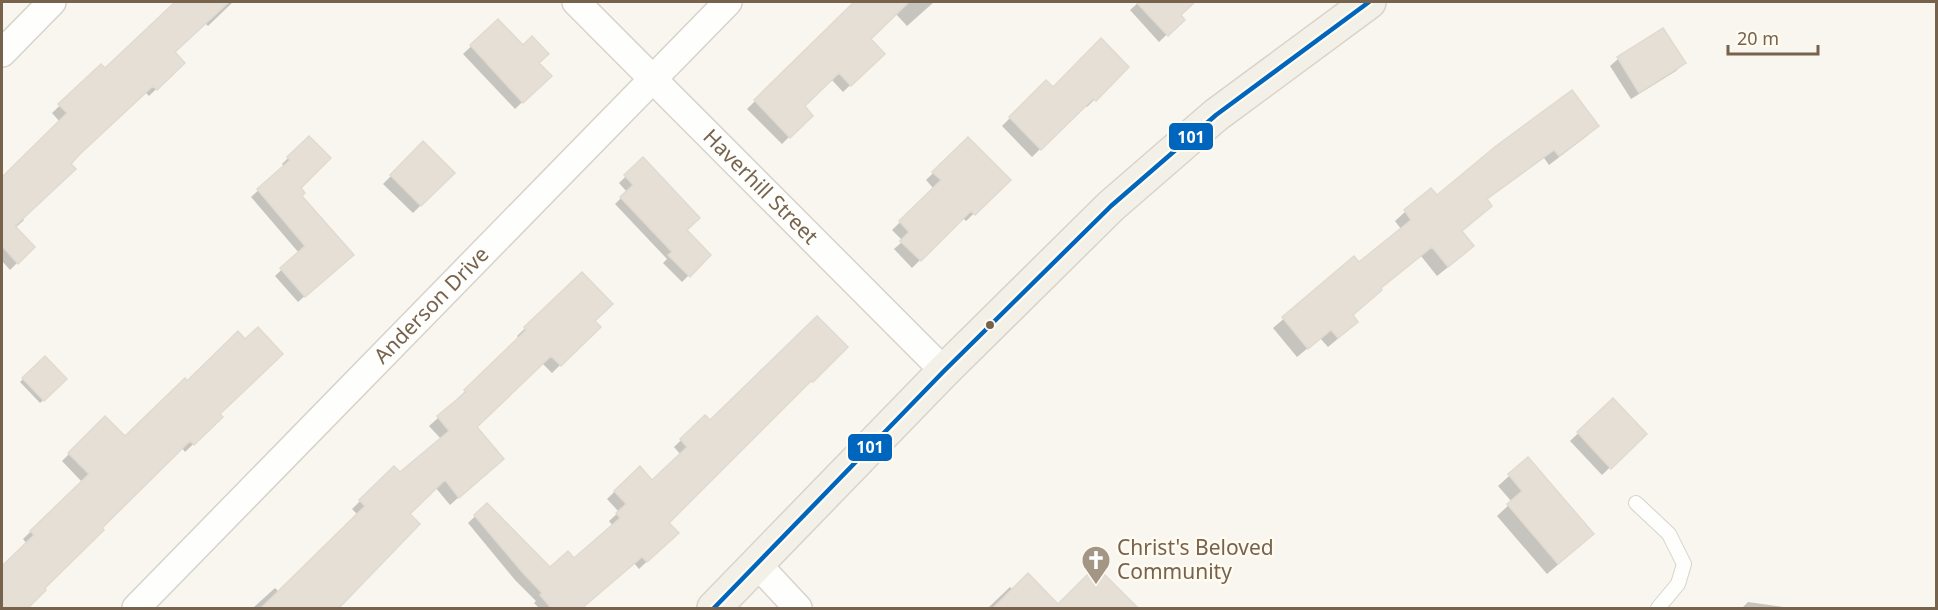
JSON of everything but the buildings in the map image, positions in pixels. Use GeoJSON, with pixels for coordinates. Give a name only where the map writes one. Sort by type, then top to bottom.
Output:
{"type":"FeatureCollection","features":[{"type":"Feature","properties":{"kind":"main road"},"geometry":{"type":"LineString","coordinates":[[714,609],[944,372],[1111,206],[1216,115],[1369,2]]}},
{"type":"Feature","properties":{"kind":"street"},"geometry":{"type":"LineString","coordinates":[[2,53],[52,2]]}},
{"type":"Feature","properties":{"kind":"street","name":"Haverhill Street"},"geometry":{"type":"LineString","coordinates":[[576,2],[944,372]]}},
{"type":"Feature","properties":{"kind":"street","name":"Anderson Drive"},"geometry":{"type":"LineString","coordinates":[[136,609],[728,2]]}},
{"type":"Feature","properties":{"kind":"street"},"geometry":{"type":"LineString","coordinates":[[757,564],[798,609]]}},
{"type":"Feature","properties":{"kind":"lane"},"geometry":{"type":"LineString","coordinates":[[1636,503],[1670,534],[1684,564],[1678,584],[1658,609]]}},
{"type":"Feature","properties":{"kind":"transit line","name":"101"},"geometry":{"type":"LineString","coordinates":[[714,608],[944,371],[1111,206],[1216,115],[1369,2]]}},
{"type":"Feature","properties":{"kind":"place","name":"Christ's Beloved Community"},"geometry":{"type":"Point","coordinates":[1096,586]}}]}
